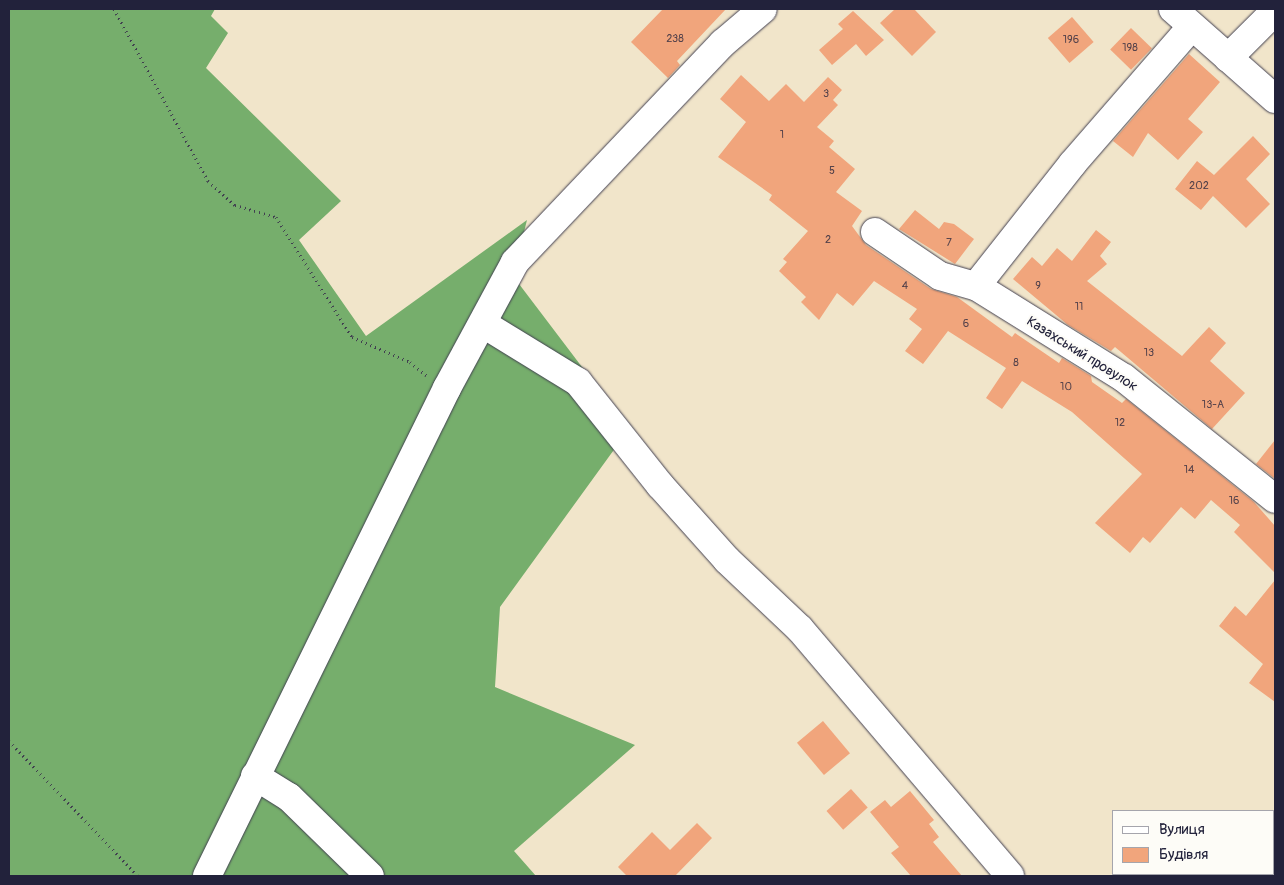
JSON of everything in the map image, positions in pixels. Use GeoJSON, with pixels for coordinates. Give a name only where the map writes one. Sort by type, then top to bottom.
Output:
{"type":"FeatureCollection","features":[{"type":"Feature","properties":{"kind":"street"},"geometry":{"type":"LineString","coordinates":[[206,876],[448,388],[485,325],[515,262],[683,84],[763,9]]}},
{"type":"Feature","properties":{"kind":"street"},"geometry":{"type":"LineString","coordinates":[[1228,58],[1275,11]]}},
{"type":"Feature","properties":{"kind":"street"},"geometry":{"type":"LineString","coordinates":[[976,286],[1073,163],[1182,17],[1275,99]]}},
{"type":"Feature","properties":{"kind":"street","name":"Казахський провулок"},"geometry":{"type":"LineString","coordinates":[[875,232],[940,276],[976,286],[1124,378],[1275,499]]}},
{"type":"Feature","properties":{"kind":"street"},"geometry":{"type":"LineString","coordinates":[[485,325],[578,382],[660,485],[775,606],[1010,876]]}},
{"type":"Feature","properties":{"kind":"street"},"geometry":{"type":"LineString","coordinates":[[255,776],[289,797],[370,876]]}},
{"type":"Feature","properties":{"kind":"path"},"geometry":{"type":"LineString","coordinates":[[114,9],[208,180],[235,205],[276,217],[352,337],[410,362],[448,388]]}},
{"type":"Feature","properties":{"kind":"path"},"geometry":{"type":"LineString","coordinates":[[9,741],[138,876]]}},
{"type":"Feature","properties":{"kind":"green space"},"geometry":{"type":"Polygon","coordinates":[[[9,9],[215,9],[211,16],[228,33],[206,68],[341,201],[299,240],[366,336],[527,220],[513,276],[629,429],[500,607],[495,687],[635,745],[514,851],[536,876],[9,876],[9,9]]]}},
{"type":"Feature","properties":{"kind":"building"},"geometry":{"type":"Polygon","coordinates":[[[663,9],[726,9],[677,61],[680,65],[668,78],[631,42],[663,9]]]}},
{"type":"Feature","properties":{"kind":"building"},"geometry":{"type":"Polygon","coordinates":[[[895,9],[914,9],[936,32],[912,56],[880,23],[895,9]]]}},
{"type":"Feature","properties":{"kind":"building"},"geometry":{"type":"Polygon","coordinates":[[[853,11],[884,40],[866,56],[856,44],[832,65],[819,50],[843,29],[838,24],[853,11]]]}},
{"type":"Feature","properties":{"kind":"building"},"geometry":{"type":"Polygon","coordinates":[[[1072,17],[1094,42],[1069,63],[1048,38],[1072,17]]]}},
{"type":"Feature","properties":{"kind":"building"},"geometry":{"type":"Polygon","coordinates":[[[1131,28],[1152,48],[1131,70],[1110,50],[1131,28]]]}},
{"type":"Feature","properties":{"kind":"building"},"geometry":{"type":"Polygon","coordinates":[[[1189,54],[1220,82],[1188,119],[1203,132],[1178,160],[1148,133],[1133,157],[1113,141],[1189,54]]]}},
{"type":"Feature","properties":{"kind":"building"},"geometry":{"type":"Polygon","coordinates":[[[741,75],[769,101],[786,84],[804,102],[828,77],[842,90],[833,100],[838,105],[817,127],[834,141],[829,147],[855,169],[836,192],[862,211],[852,226],[866,245],[931,289],[957,297],[1012,337],[1015,333],[1059,363],[1062,358],[1091,376],[1092,382],[1122,403],[1126,399],[1254,502],[1275,526],[1275,573],[1234,532],[1240,525],[1211,500],[1195,519],[1181,507],[1150,543],[1143,537],[1130,553],[1095,523],[1142,474],[1072,412],[1022,381],[1002,409],[986,398],[1006,368],[948,331],[923,364],[905,351],[922,329],[909,319],[917,309],[874,281],[853,306],[837,293],[819,320],[801,302],[806,297],[779,271],[787,262],[783,259],[808,231],[769,200],[772,195],[718,157],[746,122],[720,99],[741,75]]]}},
{"type":"Feature","properties":{"kind":"building"},"geometry":{"type":"Polygon","coordinates":[[[1253,136],[1270,154],[1246,179],[1270,204],[1246,228],[1213,196],[1201,210],[1175,189],[1197,161],[1214,175],[1253,136]]]}},
{"type":"Feature","properties":{"kind":"building"},"geometry":{"type":"Polygon","coordinates":[[[915,210],[939,229],[944,222],[954,224],[974,239],[955,264],[899,229],[915,210]]]}},
{"type":"Feature","properties":{"kind":"building"},"geometry":{"type":"Polygon","coordinates":[[[1096,230],[1111,242],[1100,256],[1107,264],[1087,281],[1182,356],[1209,327],[1226,343],[1210,361],[1245,393],[1212,429],[1115,347],[1111,351],[1068,325],[1013,279],[1032,257],[1042,266],[1057,248],[1072,261],[1096,230]]]}},
{"type":"Feature","properties":{"kind":"building"},"geometry":{"type":"Polygon","coordinates":[[[1275,440],[1275,476],[1274,478],[1256,464],[1275,440]]]}},
{"type":"Feature","properties":{"kind":"building"},"geometry":{"type":"Polygon","coordinates":[[[1275,580],[1275,702],[1249,683],[1263,664],[1219,626],[1235,606],[1246,616],[1275,580]]]}},
{"type":"Feature","properties":{"kind":"building"},"geometry":{"type":"Polygon","coordinates":[[[823,721],[850,753],[824,775],[797,743],[823,721]]]}},
{"type":"Feature","properties":{"kind":"building"},"geometry":{"type":"Polygon","coordinates":[[[851,789],[868,808],[843,830],[826,811],[851,789]]]}},
{"type":"Feature","properties":{"kind":"building"},"geometry":{"type":"Polygon","coordinates":[[[910,791],[934,820],[929,824],[939,837],[933,842],[962,876],[911,876],[891,853],[899,847],[870,812],[885,800],[891,807],[910,791]]]}},
{"type":"Feature","properties":{"kind":"building"},"geometry":{"type":"Polygon","coordinates":[[[697,823],[712,838],[675,876],[627,876],[618,867],[652,832],[670,850],[697,823]]]}}]}
